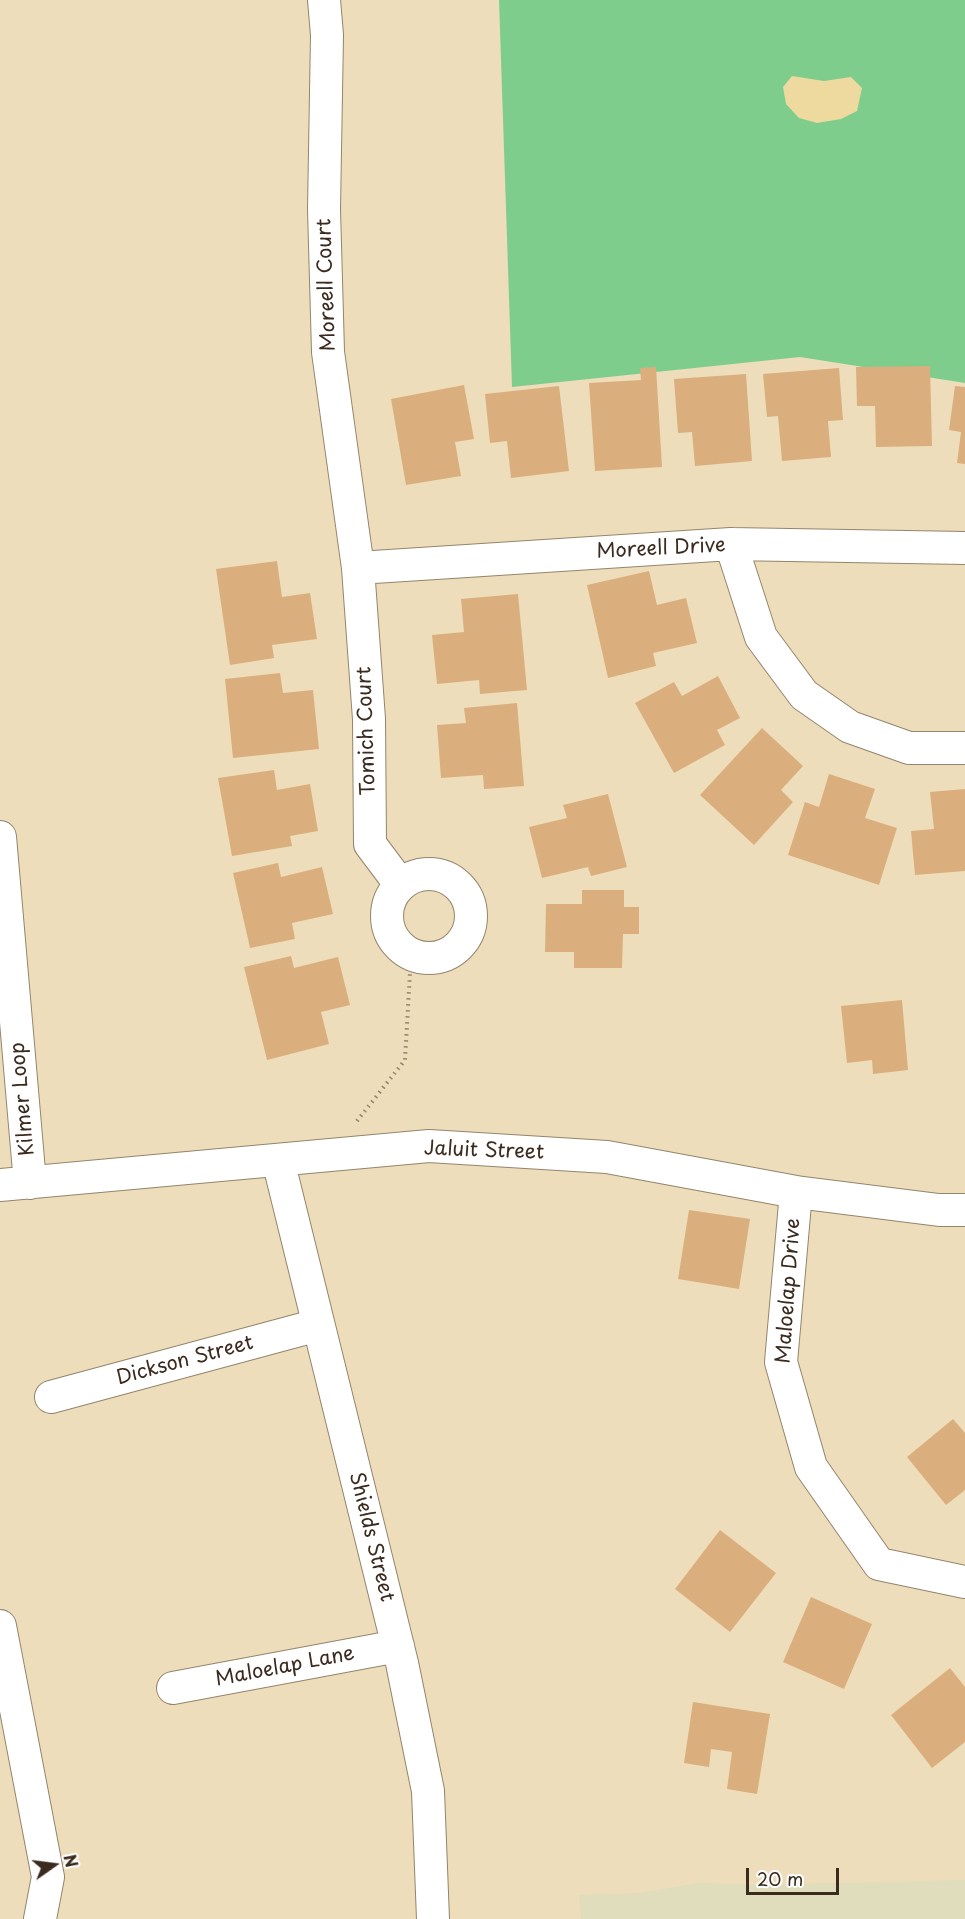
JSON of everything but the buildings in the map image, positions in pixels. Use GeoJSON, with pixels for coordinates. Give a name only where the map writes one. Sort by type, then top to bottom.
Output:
{"type":"FeatureCollection","features":[{"type":"Feature","properties":{"kind":"street","name":"Moreell Court"},"geometry":{"type":"LineString","coordinates":[[324,0],[327,35],[324,209],[328,352],[358,568]]}},
{"type":"Feature","properties":{"kind":"street","name":"Moreell Drive"},"geometry":{"type":"LineString","coordinates":[[358,568],[732,544],[965,548]]}},
{"type":"Feature","properties":{"kind":"street"},"geometry":{"type":"LineString","coordinates":[[732,544],[761,637],[804,695],[850,727],[909,748],[965,748]]}},
{"type":"Feature","properties":{"kind":"street","name":"Tomich Court"},"geometry":{"type":"LineString","coordinates":[[358,568],[369,719],[370,844],[400,884]]}},
{"type":"Feature","properties":{"kind":"street","name":"Kilmer Loop"},"geometry":{"type":"LineString","coordinates":[[0,837],[15,1184]]}},
{"type":"Feature","properties":{"kind":"street"},"geometry":{"type":"LineString","coordinates":[[422,874],[446,877],[460,887],[469,901],[472,917],[468,934],[458,948],[444,957],[427,959],[411,955],[397,945],[388,931],[386,915],[388,906],[400,884],[422,874]]}},
{"type":"Feature","properties":{"kind":"street","name":"Jaluit Street"},"geometry":{"type":"LineString","coordinates":[[15,1184],[429,1146],[607,1157],[796,1192],[939,1210],[965,1210]]}},
{"type":"Feature","properties":{"kind":"street","name":"Shields Street"},"geometry":{"type":"LineString","coordinates":[[278,1160],[398,1646],[428,1791],[433,1919]]}},
{"type":"Feature","properties":{"kind":"street","name":"Maloelap Drive"},"geometry":{"type":"LineString","coordinates":[[796,1192],[781,1362],[811,1467],[879,1564],[965,1582]]}},
{"type":"Feature","properties":{"kind":"street","name":"Dickson Street"},"geometry":{"type":"LineString","coordinates":[[51,1397],[318,1325]]}},
{"type":"Feature","properties":{"kind":"street"},"geometry":{"type":"LineString","coordinates":[[0,1626],[48,1877],[40,1919]]}},
{"type":"Feature","properties":{"kind":"street","name":"Maloelap Lane"},"geometry":{"type":"LineString","coordinates":[[173,1688],[398,1646]]}},
{"type":"Feature","properties":{"kind":"path"},"geometry":{"type":"LineString","coordinates":[[330,1155],[405,1060],[411,955]]}},
{"type":"Feature","properties":{"kind":"shaded area"},"geometry":{"type":"Polygon","coordinates":[[[965,1880],[965,1919],[581,1919],[579,1895],[639,1893],[699,1883],[760,1885],[965,1880]]]}},
{"type":"Feature","properties":{"kind":"green space"},"geometry":{"type":"Polygon","coordinates":[[[499,0],[965,0],[965,383],[800,357],[512,387],[499,0]]]}},
{"type":"Feature","properties":{"kind":"sand"},"geometry":{"type":"Polygon","coordinates":[[[792,76],[824,81],[851,77],[862,88],[857,111],[841,119],[817,123],[799,118],[786,104],[783,87],[792,76]]]}}]}
